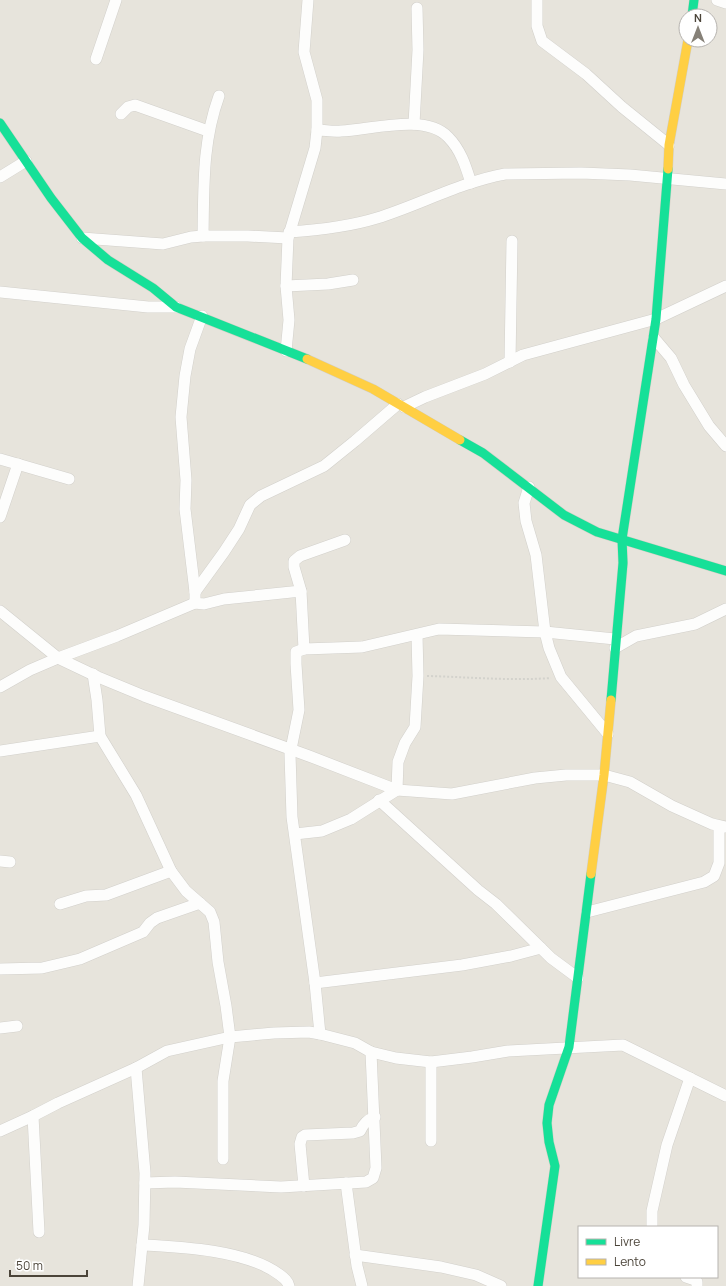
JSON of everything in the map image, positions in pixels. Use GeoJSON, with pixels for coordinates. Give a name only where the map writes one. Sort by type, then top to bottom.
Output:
{"type":"FeatureCollection","features":[{"type":"Feature","properties":{"kind":"street"},"geometry":{"type":"LineString","coordinates":[[96,59],[116,0]]}},
{"type":"Feature","properties":{"kind":"street"},"geometry":{"type":"LineString","coordinates":[[286,350],[289,320],[286,286],[288,235],[315,148],[317,130],[317,100],[304,52],[308,0]]}},
{"type":"Feature","properties":{"kind":"street"},"geometry":{"type":"LineString","coordinates":[[537,0],[537,26],[542,41],[586,74],[622,107],[669,145]]}},
{"type":"Feature","properties":{"kind":"street"},"geometry":{"type":"LineString","coordinates":[[717,0],[726,3]]}},
{"type":"Feature","properties":{"kind":"street"},"geometry":{"type":"LineString","coordinates":[[414,124],[418,50],[417,8]]}},
{"type":"Feature","properties":{"kind":"street"},"geometry":{"type":"LineString","coordinates":[[538,1286],[555,1166],[549,1142],[547,1123],[549,1105],[569,1047],[587,912],[608,734],[623,562],[622,539],[654,338],[668,179],[669,145],[687,48]]}},
{"type":"Feature","properties":{"kind":"street"},"geometry":{"type":"LineString","coordinates":[[203,236],[205,154],[208,131],[219,96]]}},
{"type":"Feature","properties":{"kind":"street"},"geometry":{"type":"LineString","coordinates":[[120,114],[128,107],[135,105],[208,131]]}},
{"type":"Feature","properties":{"kind":"street"},"geometry":{"type":"LineString","coordinates":[[0,123],[51,198],[82,238],[108,260],[153,288],[176,307]]}},
{"type":"Feature","properties":{"kind":"street"},"geometry":{"type":"LineString","coordinates":[[317,130],[340,131],[390,125],[414,124],[439,131],[448,136],[458,149],[471,183]]}},
{"type":"Feature","properties":{"kind":"street"},"geometry":{"type":"LineString","coordinates":[[0,177],[26,161]]}},
{"type":"Feature","properties":{"kind":"street"},"geometry":{"type":"LineString","coordinates":[[82,238],[163,244],[191,237],[288,235],[339,228],[378,218],[471,183],[505,174],[581,173],[630,175],[726,184]]}},
{"type":"Feature","properties":{"kind":"street"},"geometry":{"type":"LineString","coordinates":[[510,362],[512,241]]}},
{"type":"Feature","properties":{"kind":"street"},"geometry":{"type":"LineString","coordinates":[[286,286],[328,284],[353,280]]}},
{"type":"Feature","properties":{"kind":"street"},"geometry":{"type":"LineString","coordinates":[[0,687],[30,670],[117,636],[195,597],[239,529],[250,505],[261,496],[324,466],[401,405],[485,374],[523,356],[656,319],[726,286]]}},
{"type":"Feature","properties":{"kind":"street"},"geometry":{"type":"LineString","coordinates":[[0,292],[148,307],[176,307],[202,316],[286,350],[373,389],[483,453],[564,515],[597,532],[726,572]]}},
{"type":"Feature","properties":{"kind":"street"},"geometry":{"type":"LineString","coordinates":[[202,316],[190,349],[185,376],[181,417],[186,480],[185,509],[187,538],[195,597],[204,604],[224,599],[301,591]]}},
{"type":"Feature","properties":{"kind":"street"},"geometry":{"type":"LineString","coordinates":[[654,338],[671,358],[684,384],[709,426],[726,446]]}},
{"type":"Feature","properties":{"kind":"street"},"geometry":{"type":"LineString","coordinates":[[0,458],[69,479]]}},
{"type":"Feature","properties":{"kind":"street"},"geometry":{"type":"LineString","coordinates":[[0,518],[18,464]]}},
{"type":"Feature","properties":{"kind":"street"},"geometry":{"type":"LineString","coordinates":[[529,487],[524,503],[526,521],[536,555],[545,632],[549,648],[561,677],[608,734]]}},
{"type":"Feature","properties":{"kind":"street"},"geometry":{"type":"LineString","coordinates":[[304,649],[301,591],[294,568],[294,561],[300,556],[346,540]]}},
{"type":"Feature","properties":{"kind":"street"},"geometry":{"type":"LineString","coordinates":[[320,1034],[315,983],[292,816],[291,749],[299,710],[296,652],[304,649],[362,647],[439,629],[545,632],[615,643],[636,636],[695,624],[726,609]]}},
{"type":"Feature","properties":{"kind":"street"},"geometry":{"type":"LineString","coordinates":[[0,611],[58,658],[93,674],[144,696],[291,749],[397,790],[452,794],[535,778],[566,775],[604,775],[630,782],[672,806],[722,827],[719,863],[714,876],[704,882],[587,912]]}},
{"type":"Feature","properties":{"kind":"street"},"geometry":{"type":"LineString","coordinates":[[617,627],[636,636]]}},
{"type":"Feature","properties":{"kind":"street"},"geometry":{"type":"LineString","coordinates":[[397,790],[398,762],[405,744],[415,727],[418,676],[417,635]]}},
{"type":"Feature","properties":{"kind":"street"},"geometry":{"type":"LineString","coordinates":[[93,674],[100,736],[136,795],[171,871],[186,891],[210,912],[214,922],[218,962],[230,1037],[223,1081],[223,1159]]}},
{"type":"Feature","properties":{"kind":"street"},"geometry":{"type":"LineString","coordinates":[[0,751],[100,736]]}},
{"type":"Feature","properties":{"kind":"street"},"geometry":{"type":"LineString","coordinates":[[295,834],[322,831],[351,819],[397,790]]}},
{"type":"Feature","properties":{"kind":"street"},"geometry":{"type":"LineString","coordinates":[[379,800],[478,890],[496,904],[551,958],[578,978]]}},
{"type":"Feature","properties":{"kind":"street"},"geometry":{"type":"LineString","coordinates":[[60,904],[86,896],[106,895],[171,871]]}},
{"type":"Feature","properties":{"kind":"street"},"geometry":{"type":"LineString","coordinates":[[0,969],[42,968],[80,959],[143,932],[156,918],[200,903]]}},
{"type":"Feature","properties":{"kind":"street"},"geometry":{"type":"LineString","coordinates":[[315,983],[462,965],[511,956],[541,948]]}},
{"type":"Feature","properties":{"kind":"street"},"geometry":{"type":"LineString","coordinates":[[0,1028],[17,1026]]}},
{"type":"Feature","properties":{"kind":"street"},"geometry":{"type":"LineString","coordinates":[[0,1131],[136,1068],[167,1051],[230,1037],[274,1033],[308,1032],[320,1034],[355,1043],[371,1052],[396,1058],[431,1062],[508,1051],[623,1045],[726,1096]]}},
{"type":"Feature","properties":{"kind":"street"},"geometry":{"type":"LineString","coordinates":[[145,1183],[175,1182],[281,1187],[366,1182],[373,1178],[376,1168],[371,1052]]}},
{"type":"Feature","properties":{"kind":"street"},"geometry":{"type":"LineString","coordinates":[[431,1062],[431,1141]]}},
{"type":"Feature","properties":{"kind":"street"},"geometry":{"type":"LineString","coordinates":[[136,1068],[145,1173],[142,1245],[138,1286]]}},
{"type":"Feature","properties":{"kind":"street"},"geometry":{"type":"LineString","coordinates":[[652,1226],[652,1211],[667,1145],[690,1078]]}},
{"type":"Feature","properties":{"kind":"street"},"geometry":{"type":"LineString","coordinates":[[33,1116],[39,1232]]}},
{"type":"Feature","properties":{"kind":"street"},"geometry":{"type":"LineString","coordinates":[[304,1186],[300,1144],[302,1137],[305,1135],[353,1133],[360,1131],[363,1124],[368,1119],[375,1117]]}},
{"type":"Feature","properties":{"kind":"street"},"geometry":{"type":"LineString","coordinates":[[346,1183],[355,1255],[362,1286]]}},
{"type":"Feature","properties":{"kind":"street"},"geometry":{"type":"LineString","coordinates":[[142,1245],[216,1252],[246,1259],[273,1270],[285,1278],[289,1286]]}},
{"type":"Feature","properties":{"kind":"street"},"geometry":{"type":"LineString","coordinates":[[355,1255],[441,1267],[476,1275],[501,1286]]}},
{"type":"Feature","properties":{"kind":"street"},"geometry":{"type":"LineString","coordinates":[[689,1278],[695,1280],[697,1286]]}},
{"type":"Feature","properties":{"kind":"path"},"geometry":{"type":"LineString","coordinates":[[418,676],[466,676],[524,680],[561,677]]}},
{"type":"Feature","properties":{"kind":"shaded area"},"geometry":{"type":"Polygon","coordinates":[[[0,0],[726,0],[726,1286],[0,1286],[0,0]]]}},
{"type":"Feature","properties":{"kind":"traffic: fast"},"geometry":{"type":"LineString","coordinates":[[693,8],[694,0]]}},
{"type":"Feature","properties":{"kind":"traffic: fast"},"geometry":{"type":"LineString","coordinates":[[0,123],[51,198],[82,238],[108,260],[153,288],[176,307],[307,359]]}},
{"type":"Feature","properties":{"kind":"traffic: fast"},"geometry":{"type":"LineString","coordinates":[[611,700],[623,563],[622,539],[656,319],[668,169]]}},
{"type":"Feature","properties":{"kind":"traffic: fast"},"geometry":{"type":"LineString","coordinates":[[460,440],[483,453],[564,515],[597,532],[726,571]]}},
{"type":"Feature","properties":{"kind":"traffic: fast"},"geometry":{"type":"LineString","coordinates":[[538,1286],[555,1166],[549,1142],[547,1123],[549,1105],[569,1047],[591,874]]}},
{"type":"Feature","properties":{"kind":"traffic: slow"},"geometry":{"type":"LineString","coordinates":[[668,169],[669,145],[687,48]]}},
{"type":"Feature","properties":{"kind":"traffic: slow"},"geometry":{"type":"LineString","coordinates":[[307,359],[373,389],[460,440]]}},
{"type":"Feature","properties":{"kind":"traffic: slow"},"geometry":{"type":"LineString","coordinates":[[591,874],[604,775],[611,700]]}}]}
